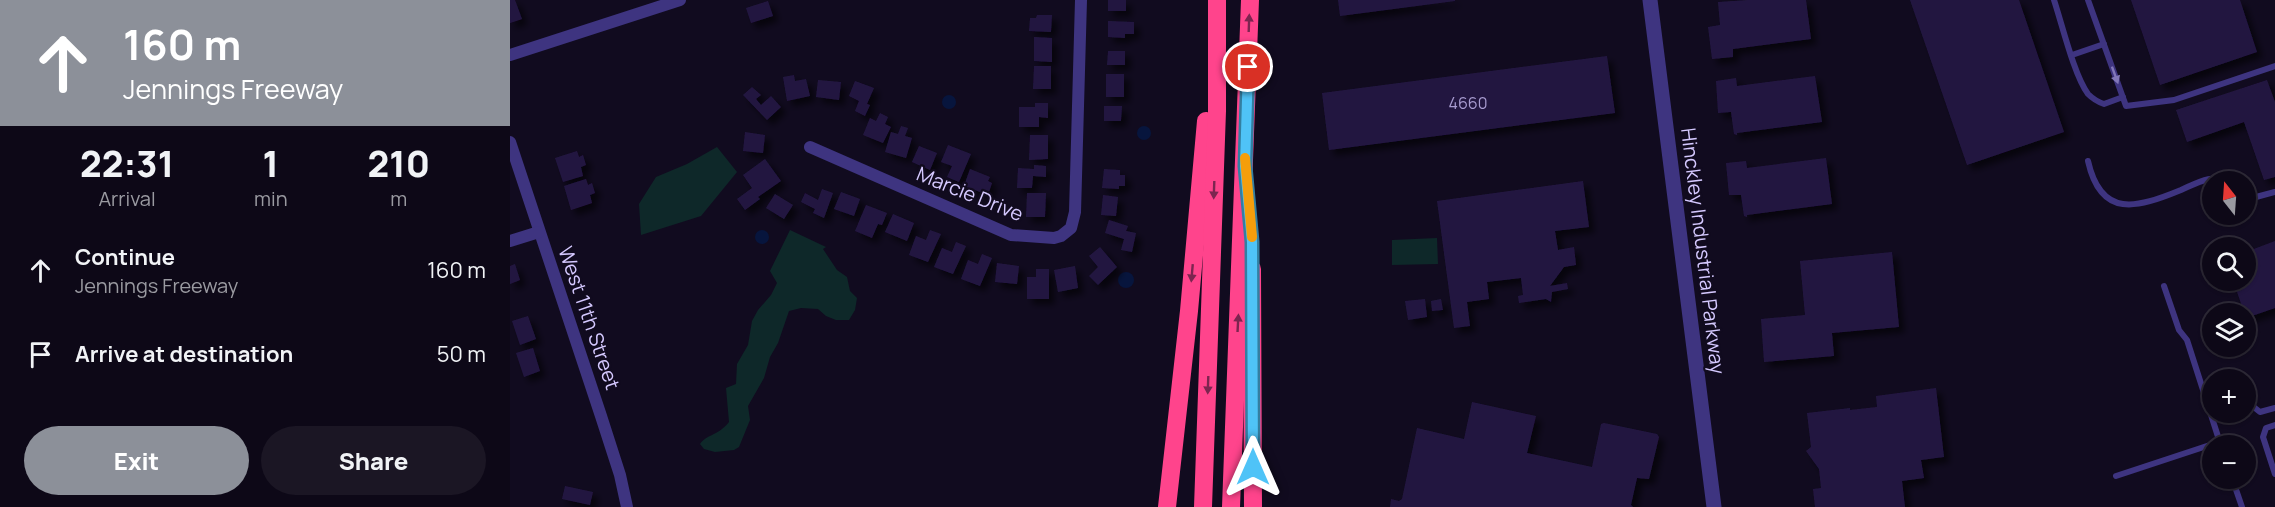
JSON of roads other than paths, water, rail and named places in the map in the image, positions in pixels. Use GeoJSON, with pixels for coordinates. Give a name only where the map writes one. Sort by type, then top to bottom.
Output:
{"type":"FeatureCollection","features":[{"type":"Feature","properties":{"kind":"highway"},"geometry":{"type":"LineString","coordinates":[[1231,507],[1250,0]]}},
{"type":"Feature","properties":{"kind":"highway"},"geometry":{"type":"LineString","coordinates":[[1165,507],[1171,473],[1189,311],[1217,3]]}},
{"type":"Feature","properties":{"kind":"highway"},"geometry":{"type":"LineString","coordinates":[[1203,507],[1217,111],[1217,3]]}},
{"type":"Feature","properties":{"kind":"highway"},"geometry":{"type":"LineString","coordinates":[[1245,166],[1252,242],[1253,507]]}},
{"type":"Feature","properties":{"kind":"street"},"geometry":{"type":"LineString","coordinates":[[510,55],[680,0]]}},
{"type":"Feature","properties":{"kind":"street","name":"Marcie Drive"},"geometry":{"type":"LineString","coordinates":[[810,147],[1011,235],[1054,238],[1067,234],[1075,212],[1081,0]]}},
{"type":"Feature","properties":{"kind":"street","name":"Hinckley Industrial Parkway"},"geometry":{"type":"LineString","coordinates":[[1650,0],[1714,507]]}},
{"type":"Feature","properties":{"kind":"street","name":"West 11th Street"},"geometry":{"type":"LineString","coordinates":[[510,142],[605,427],[627,507]]}},
{"type":"Feature","properties":{"kind":"street"},"geometry":{"type":"LineString","coordinates":[[510,242],[539,232]]}},
{"type":"Feature","properties":{"kind":"lane"},"geometry":{"type":"LineString","coordinates":[[2054,0],[2088,94],[2096,102],[2104,104],[2123,97]]}},
{"type":"Feature","properties":{"kind":"lane"},"geometry":{"type":"LineString","coordinates":[[2088,0],[2126,106],[2174,100],[2275,66]]}},
{"type":"Feature","properties":{"kind":"lane"},"geometry":{"type":"LineString","coordinates":[[2072,55],[2104,44]]}},
{"type":"Feature","properties":{"kind":"lane"},"geometry":{"type":"LineString","coordinates":[[2088,161],[2093,180],[2104,198],[2122,205],[2145,202],[2202,181]]}},
{"type":"Feature","properties":{"kind":"lane"},"geometry":{"type":"LineString","coordinates":[[2256,197],[2275,192]]}},
{"type":"Feature","properties":{"kind":"lane"},"geometry":{"type":"LineString","coordinates":[[2164,286],[2179,330],[2187,340],[2202,382]]}},
{"type":"Feature","properties":{"kind":"lane"},"geometry":{"type":"LineString","coordinates":[[2256,409],[2260,412],[2275,408]]}},
{"type":"Feature","properties":{"kind":"lane"},"geometry":{"type":"LineString","coordinates":[[2275,425],[2266,428],[2264,436],[2275,474]]}},
{"type":"Feature","properties":{"kind":"lane"},"geometry":{"type":"LineString","coordinates":[[2116,477],[2202,450]]}},
{"type":"Feature","properties":{"kind":"lane"},"geometry":{"type":"LineString","coordinates":[[2236,489],[2242,507]]}},
{"type":"Feature","properties":{"kind":"water"},"geometry":{"type":"Polygon","coordinates":[[[946,95],[952,95],[956,102],[952,109],[946,109],[942,105],[942,99],[946,95]]]}},
{"type":"Feature","properties":{"kind":"water"},"geometry":{"type":"Polygon","coordinates":[[[1141,126],[1147,126],[1151,133],[1147,140],[1141,140],[1137,136],[1137,130],[1141,126]]]}},
{"type":"Feature","properties":{"kind":"water"},"geometry":{"type":"Polygon","coordinates":[[[759,230],[765,230],[769,237],[765,244],[759,244],[755,240],[755,234],[759,230]]]}},
{"type":"Feature","properties":{"kind":"water"},"geometry":{"type":"Polygon","coordinates":[[[1126,272],[1132,274],[1134,280],[1132,286],[1126,288],[1120,286],[1118,280],[1120,274],[1126,272]]]}}]}
